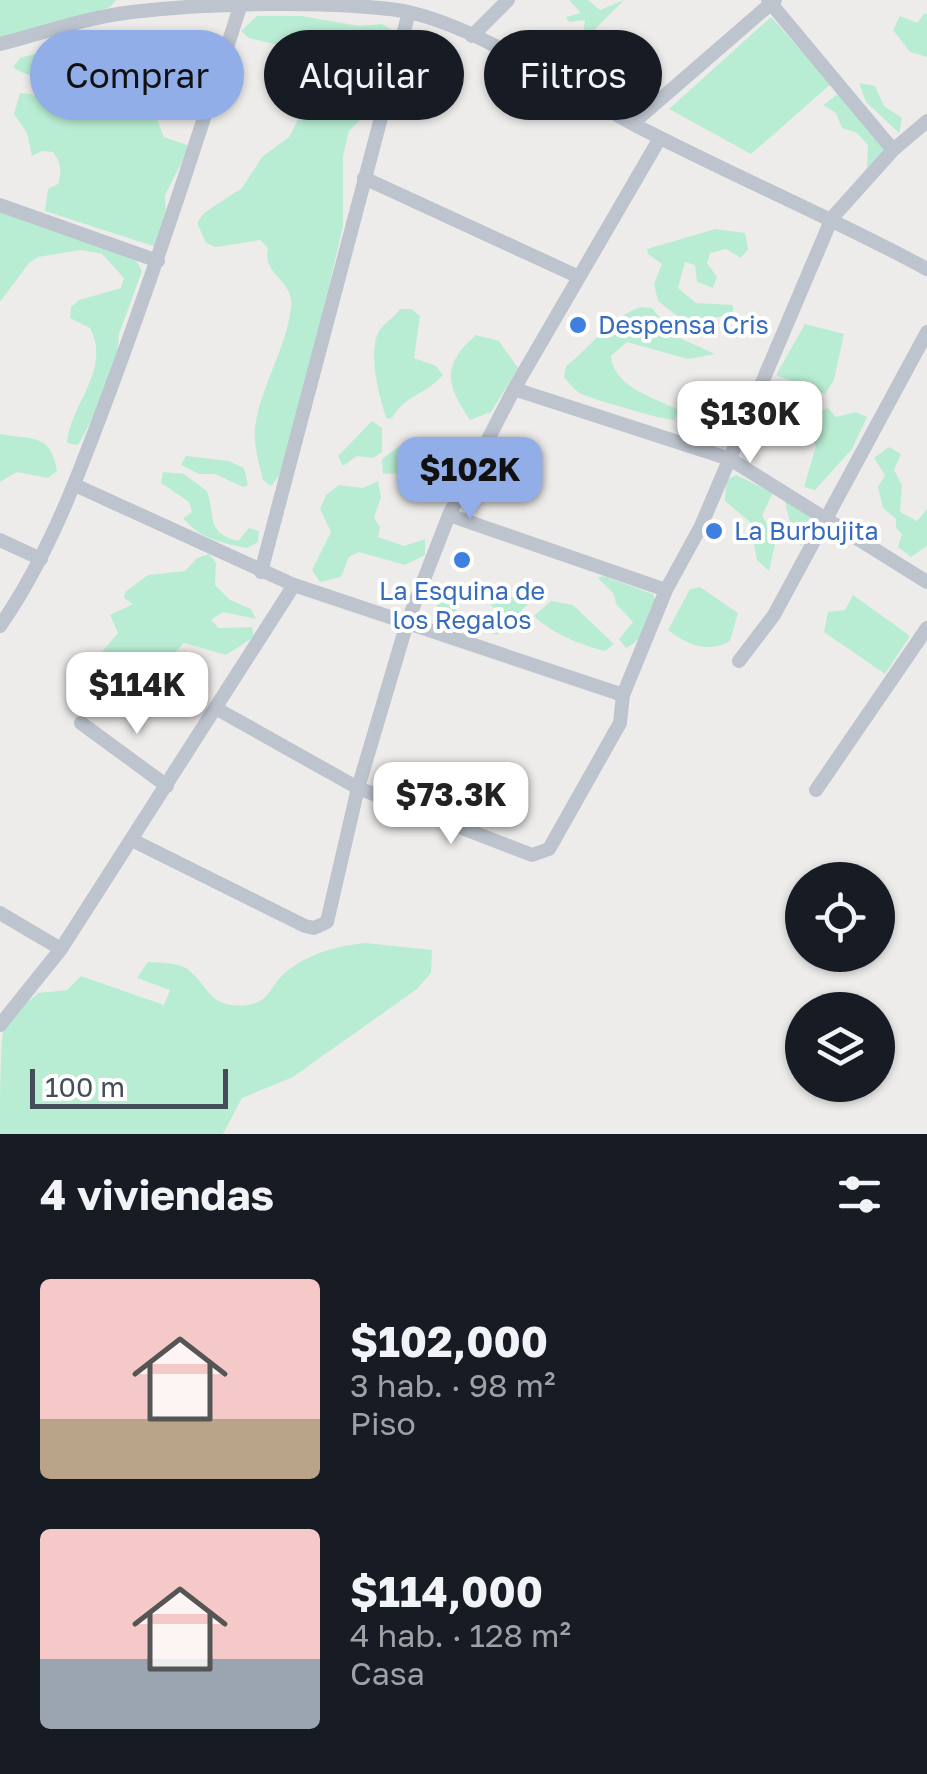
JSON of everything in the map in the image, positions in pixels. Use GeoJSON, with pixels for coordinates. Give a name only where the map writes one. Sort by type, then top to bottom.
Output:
{"type":"FeatureCollection","features":[{"type":"Feature","properties":{"kind":"street"},"geometry":{"type":"LineString","coordinates":[[472,36],[508,0]]}},
{"type":"Feature","properties":{"kind":"street"},"geometry":{"type":"LineString","coordinates":[[633,124],[771,1],[893,150]]}},
{"type":"Feature","properties":{"kind":"street"},"geometry":{"type":"LineString","coordinates":[[0,44],[134,6],[240,7],[309,2],[362,4],[408,12],[472,36],[660,138],[832,218],[927,269]]}},
{"type":"Feature","properties":{"kind":"street"},"geometry":{"type":"LineString","coordinates":[[0,626],[41,558],[76,485],[158,261],[240,7]]}},
{"type":"Feature","properties":{"kind":"street"},"geometry":{"type":"LineString","coordinates":[[260,572],[408,12]]}},
{"type":"Feature","properties":{"kind":"street"},"geometry":{"type":"LineString","coordinates":[[217,709],[358,788],[532,855],[549,849],[620,722],[623,696],[666,590],[730,459],[832,218],[893,150],[927,120]]}},
{"type":"Feature","properties":{"kind":"street"},"geometry":{"type":"LineString","coordinates":[[132,840],[314,928],[327,922],[358,788],[407,623],[449,516],[514,389],[660,138]]}},
{"type":"Feature","properties":{"kind":"street"},"geometry":{"type":"LineString","coordinates":[[364,178],[580,277]]}},
{"type":"Feature","properties":{"kind":"street"},"geometry":{"type":"LineString","coordinates":[[0,205],[158,261]]}},
{"type":"Feature","properties":{"kind":"street"},"geometry":{"type":"LineString","coordinates":[[739,661],[774,615],[927,332]]}},
{"type":"Feature","properties":{"kind":"street"},"geometry":{"type":"LineString","coordinates":[[514,389],[730,459],[927,582]]}},
{"type":"Feature","properties":{"kind":"street"},"geometry":{"type":"LineString","coordinates":[[76,485],[260,572],[623,696]]}},
{"type":"Feature","properties":{"kind":"street"},"geometry":{"type":"LineString","coordinates":[[449,516],[666,590]]}},
{"type":"Feature","properties":{"kind":"street"},"geometry":{"type":"LineString","coordinates":[[0,540],[41,558]]}},
{"type":"Feature","properties":{"kind":"street"},"geometry":{"type":"LineString","coordinates":[[0,1025],[61,949],[294,585]]}},
{"type":"Feature","properties":{"kind":"street"},"geometry":{"type":"LineString","coordinates":[[816,790],[927,628]]}},
{"type":"Feature","properties":{"kind":"street"},"geometry":{"type":"LineString","coordinates":[[81,723],[168,786]]}},
{"type":"Feature","properties":{"kind":"street"},"geometry":{"type":"LineString","coordinates":[[0,912],[61,949]]}},
{"type":"Feature","properties":{"kind":"green space"},"geometry":{"type":"Polygon","coordinates":[[[0,0],[116,0],[110,7],[43,30],[0,37],[0,0]]]}},
{"type":"Feature","properties":{"kind":"green space"},"geometry":{"type":"Polygon","coordinates":[[[569,0],[588,0],[600,10],[624,0],[595,30],[584,30],[585,20],[569,22],[566,17],[581,13],[569,0]]]}},
{"type":"Feature","properties":{"kind":"green space"},"geometry":{"type":"Polygon","coordinates":[[[924,14],[927,57],[910,52],[893,30],[900,16],[917,23],[924,14]]]}},
{"type":"Feature","properties":{"kind":"green space"},"geometry":{"type":"Polygon","coordinates":[[[257,16],[302,16],[359,26],[382,24],[392,30],[264,30],[264,42],[249,38],[242,30],[257,16]]]}},
{"type":"Feature","properties":{"kind":"green space"},"geometry":{"type":"Polygon","coordinates":[[[771,17],[831,84],[751,154],[669,109],[771,17]]]}},
{"type":"Feature","properties":{"kind":"green space"},"geometry":{"type":"Polygon","coordinates":[[[30,55],[30,74],[13,67],[20,58],[30,55]]]}},
{"type":"Feature","properties":{"kind":"green space"},"geometry":{"type":"Polygon","coordinates":[[[859,83],[875,86],[884,106],[902,118],[899,133],[866,102],[859,83]]]}},
{"type":"Feature","properties":{"kind":"green space"},"geometry":{"type":"Polygon","coordinates":[[[20,93],[30,94],[30,120],[157,120],[164,137],[190,146],[165,195],[166,217],[156,247],[45,211],[48,189],[58,184],[60,167],[53,152],[42,151],[32,156],[27,133],[14,114],[20,93]]]}},
{"type":"Feature","properties":{"kind":"green space"},"geometry":{"type":"Polygon","coordinates":[[[838,94],[887,150],[867,169],[868,145],[857,133],[842,128],[836,113],[823,105],[838,94]]]}},
{"type":"Feature","properties":{"kind":"green space"},"geometry":{"type":"Polygon","coordinates":[[[298,120],[360,120],[349,131],[343,156],[343,226],[288,464],[271,486],[263,480],[255,427],[288,323],[291,298],[269,265],[268,248],[260,240],[216,247],[206,243],[197,223],[204,213],[242,188],[262,157],[289,137],[298,120]]]}},
{"type":"Feature","properties":{"kind":"green space"},"geometry":{"type":"Polygon","coordinates":[[[0,212],[136,260],[142,271],[119,334],[115,378],[78,445],[67,443],[96,358],[90,328],[70,318],[71,307],[79,300],[121,288],[124,278],[102,254],[81,250],[38,257],[29,263],[0,302],[0,212]]]}},
{"type":"Feature","properties":{"kind":"green space"},"geometry":{"type":"Polygon","coordinates":[[[715,229],[745,233],[748,249],[741,258],[726,249],[710,253],[707,263],[717,277],[713,288],[697,282],[695,265],[685,262],[678,288],[696,303],[733,305],[733,315],[685,322],[658,301],[654,284],[662,264],[647,249],[715,229]]]}},
{"type":"Feature","properties":{"kind":"green space"},"geometry":{"type":"Polygon","coordinates":[[[641,307],[652,308],[673,335],[715,354],[688,359],[627,342],[611,356],[627,384],[679,410],[674,420],[581,394],[564,377],[566,366],[602,333],[641,307]]]}},
{"type":"Feature","properties":{"kind":"green space"},"geometry":{"type":"Polygon","coordinates":[[[400,309],[411,309],[420,316],[414,358],[436,366],[443,375],[387,419],[376,376],[375,342],[380,329],[400,309]]]}},
{"type":"Feature","properties":{"kind":"green space"},"geometry":{"type":"Polygon","coordinates":[[[805,324],[844,334],[834,380],[825,394],[776,375],[805,324]]]}},
{"type":"Feature","properties":{"kind":"green space"},"geometry":{"type":"Polygon","coordinates":[[[476,335],[499,341],[518,368],[491,412],[470,420],[456,397],[451,376],[457,357],[476,335]]]}},
{"type":"Feature","properties":{"kind":"green space"},"geometry":{"type":"Polygon","coordinates":[[[828,408],[836,417],[856,412],[867,417],[852,449],[815,490],[804,487],[816,446],[799,420],[828,408]]]}},
{"type":"Feature","properties":{"kind":"green space"},"geometry":{"type":"Polygon","coordinates":[[[372,421],[382,428],[382,452],[373,458],[357,456],[343,466],[338,456],[372,421]]]}},
{"type":"Feature","properties":{"kind":"green space"},"geometry":{"type":"Polygon","coordinates":[[[0,434],[39,440],[50,450],[57,471],[48,478],[17,472],[0,482],[0,434]]]}},
{"type":"Feature","properties":{"kind":"green space"},"geometry":{"type":"Polygon","coordinates":[[[409,439],[413,442],[409,473],[383,474],[382,459],[409,439]]]}},
{"type":"Feature","properties":{"kind":"green space"},"geometry":{"type":"Polygon","coordinates":[[[889,447],[901,454],[894,470],[902,485],[900,512],[917,521],[927,509],[927,546],[911,557],[898,547],[902,534],[896,528],[896,519],[883,508],[878,487],[885,475],[874,458],[889,447]]]}},
{"type":"Feature","properties":{"kind":"green space"},"geometry":{"type":"Polygon","coordinates":[[[186,456],[229,461],[244,468],[248,485],[243,487],[215,474],[199,474],[181,465],[186,456]]]}},
{"type":"Feature","properties":{"kind":"green space"},"geometry":{"type":"Polygon","coordinates":[[[163,472],[184,474],[207,491],[220,533],[238,541],[249,528],[259,531],[258,542],[247,548],[220,542],[197,531],[183,518],[192,512],[189,502],[161,483],[163,472]]]}},
{"type":"Feature","properties":{"kind":"green space"},"geometry":{"type":"Polygon","coordinates":[[[736,475],[773,493],[762,515],[776,540],[769,571],[757,560],[750,522],[725,501],[726,480],[736,475]]]}},
{"type":"Feature","properties":{"kind":"green space"},"geometry":{"type":"Polygon","coordinates":[[[378,481],[381,497],[374,518],[380,527],[378,537],[404,546],[425,539],[425,555],[405,565],[359,552],[349,557],[341,577],[320,582],[312,570],[331,532],[320,509],[326,495],[339,485],[363,488],[378,481]]]}},
{"type":"Feature","properties":{"kind":"green space"},"geometry":{"type":"Polygon","coordinates":[[[784,498],[818,519],[801,546],[794,539],[784,498]]]}},
{"type":"Feature","properties":{"kind":"green space"},"geometry":{"type":"Polygon","coordinates":[[[209,554],[216,563],[215,585],[230,600],[251,609],[256,619],[223,612],[211,620],[219,628],[252,627],[254,637],[226,655],[184,643],[165,663],[129,665],[89,702],[78,699],[89,667],[118,633],[110,615],[133,604],[124,598],[125,592],[148,575],[185,571],[197,558],[209,554]]]}},
{"type":"Feature","properties":{"kind":"green space"},"geometry":{"type":"Polygon","coordinates":[[[603,576],[653,594],[656,603],[642,635],[626,648],[619,639],[633,622],[598,578],[603,576]]]}},
{"type":"Feature","properties":{"kind":"green space"},"geometry":{"type":"Polygon","coordinates":[[[700,587],[738,613],[730,641],[722,645],[697,646],[668,630],[690,589],[700,587]]]}},
{"type":"Feature","properties":{"kind":"green space"},"geometry":{"type":"Polygon","coordinates":[[[486,590],[530,602],[497,635],[492,633],[502,615],[484,599],[486,590]]]}},
{"type":"Feature","properties":{"kind":"green space"},"geometry":{"type":"Polygon","coordinates":[[[456,594],[461,603],[452,617],[476,624],[479,635],[474,638],[454,632],[440,618],[437,605],[456,594]]]}},
{"type":"Feature","properties":{"kind":"green space"},"geometry":{"type":"Polygon","coordinates":[[[853,595],[910,636],[885,674],[824,632],[828,612],[845,610],[853,595]]]}},
{"type":"Feature","properties":{"kind":"green space"},"geometry":{"type":"Polygon","coordinates":[[[551,601],[573,605],[614,644],[605,651],[549,628],[534,616],[551,601]]]}},
{"type":"Feature","properties":{"kind":"green space"},"geometry":{"type":"Polygon","coordinates":[[[366,943],[432,950],[431,973],[417,989],[293,1077],[242,1098],[223,1134],[0,1134],[4,1024],[38,993],[67,990],[81,976],[164,1005],[170,990],[137,978],[148,962],[186,968],[224,1003],[254,1004],[267,996],[280,977],[305,959],[334,948],[366,943]]]}},
{"type":"Feature","properties":{"kind":"place","name":"Despensa Cris"},"geometry":{"type":"Point","coordinates":[578,325]}},
{"type":"Feature","properties":{"kind":"place","name":"La Burbujita"},"geometry":{"type":"Point","coordinates":[714,531]}},
{"type":"Feature","properties":{"kind":"place","name":"La Esquina de los Regalos"},"geometry":{"type":"Point","coordinates":[462,560]}}]}
